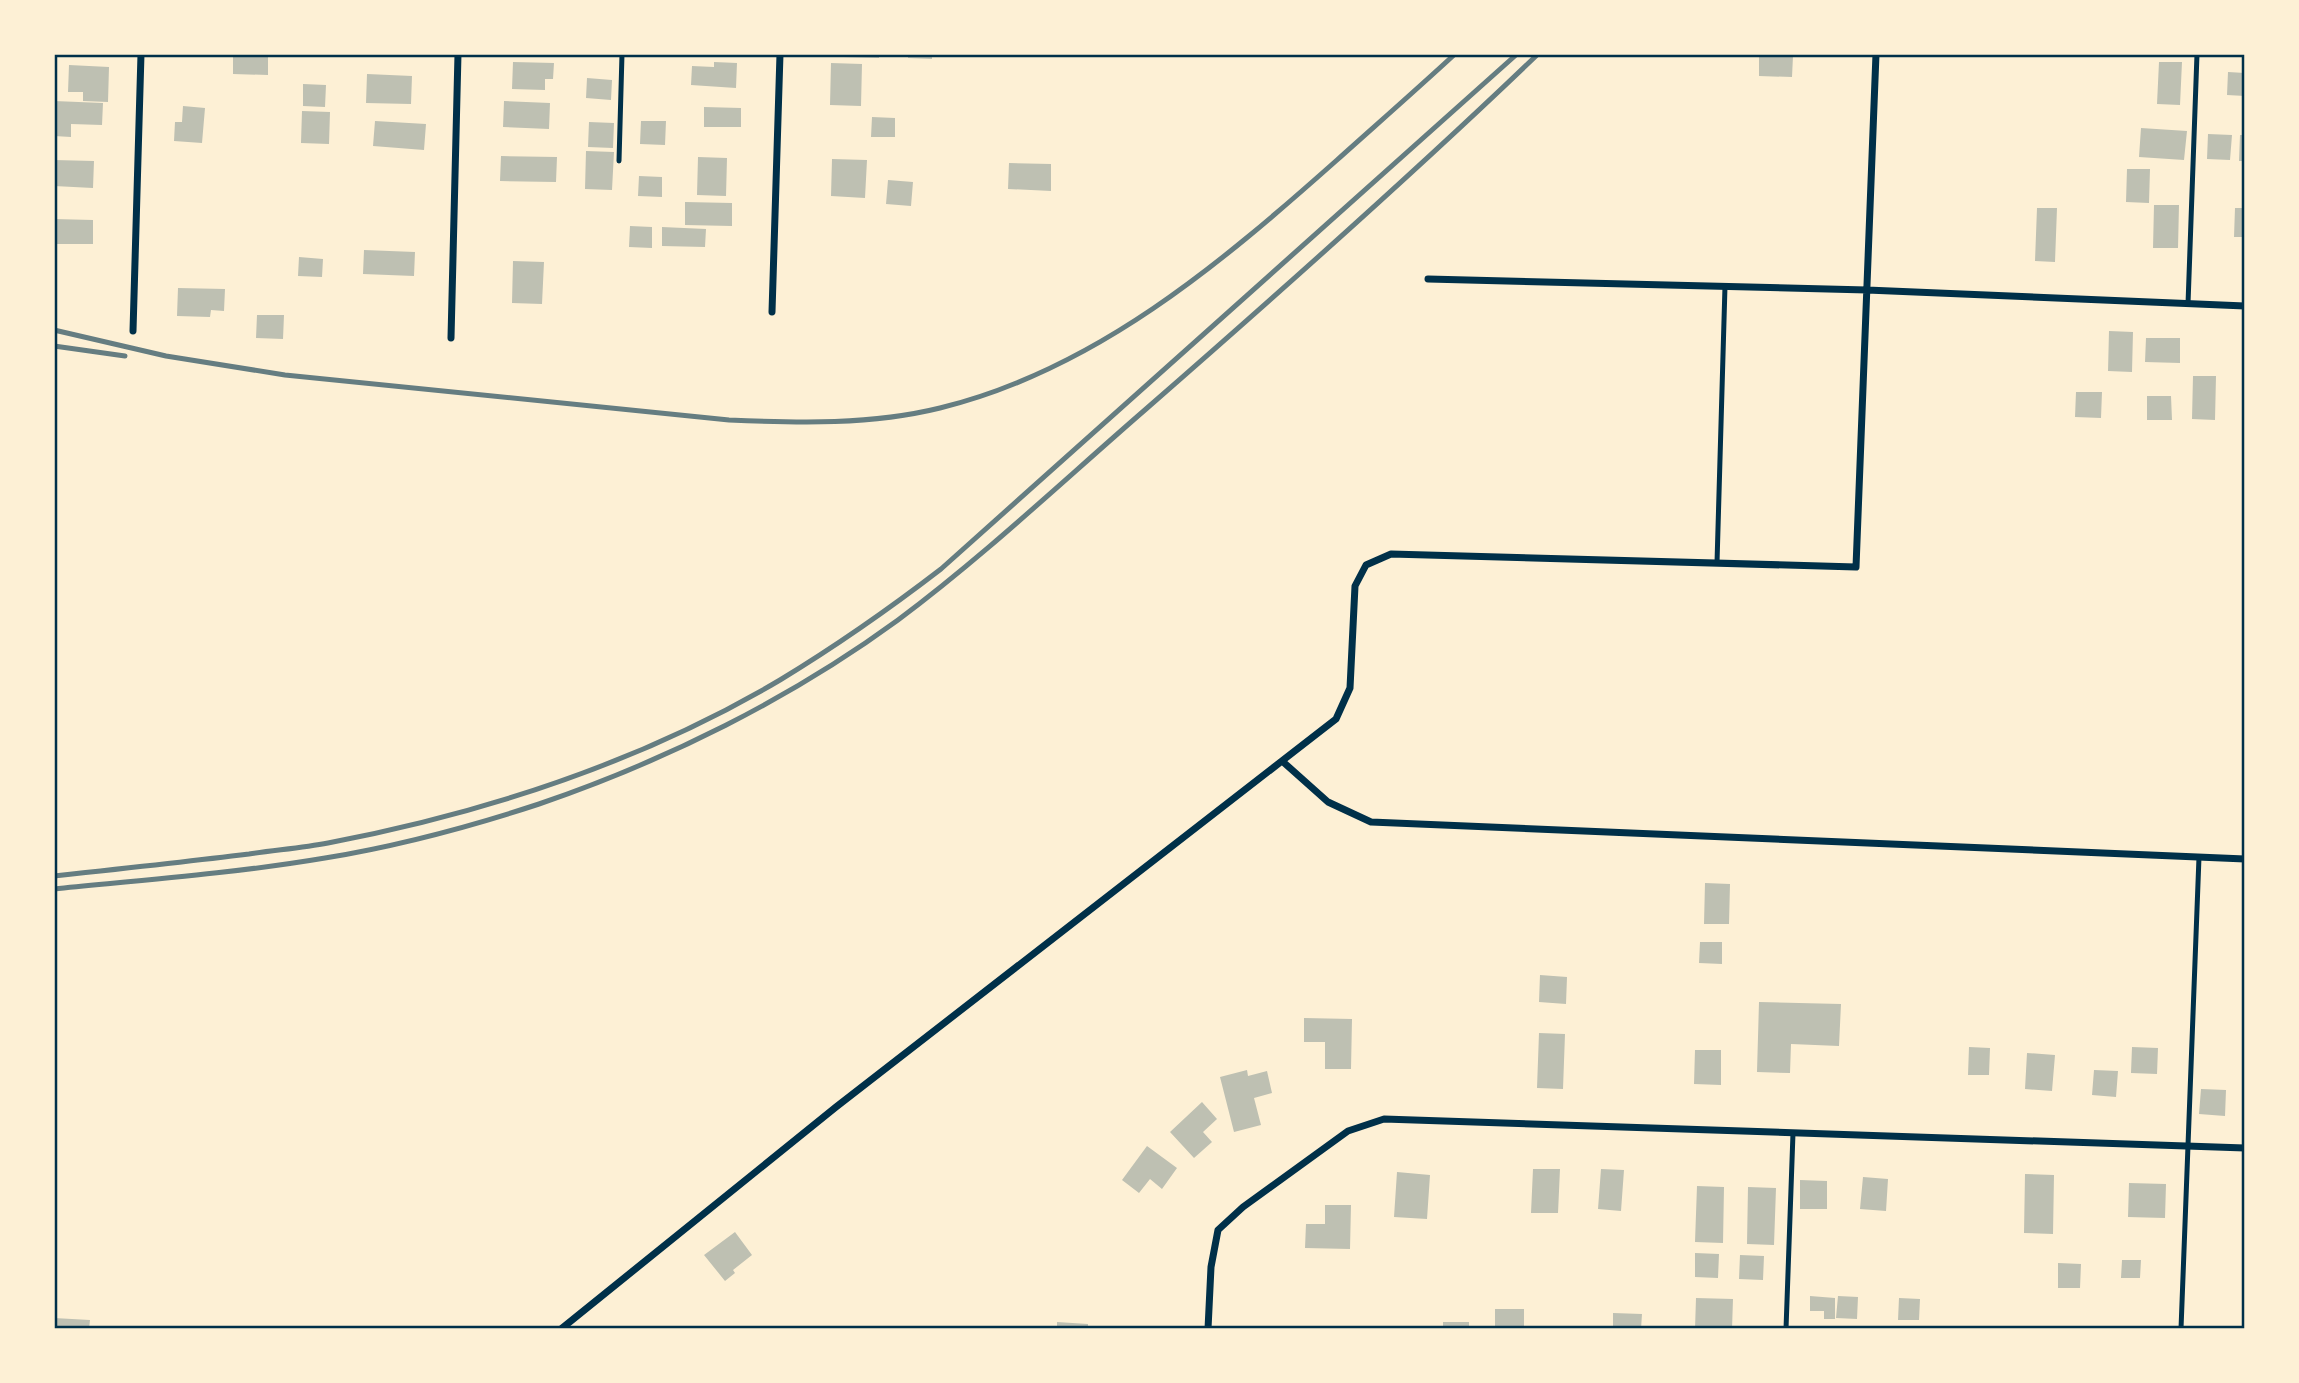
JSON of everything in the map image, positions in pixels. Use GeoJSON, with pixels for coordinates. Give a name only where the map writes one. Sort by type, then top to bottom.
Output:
{"type":"FeatureCollection","features":[{"type":"Feature","properties":{"kind":"street"},"geometry":{"type":"LineString","coordinates":[[134,331],[141,54]]}},
{"type":"Feature","properties":{"kind":"street"},"geometry":{"type":"LineString","coordinates":[[452,338],[458,54]]}},
{"type":"Feature","properties":{"kind":"street"},"geometry":{"type":"LineString","coordinates":[[772,312],[780,54]]}},
{"type":"Feature","properties":{"kind":"street"},"geometry":{"type":"LineString","coordinates":[[561,1329],[836,1107],[1336,719],[1350,688],[1355,586],[1366,565],[1391,554],[1856,567],[1876,54]]}},
{"type":"Feature","properties":{"kind":"street"},"geometry":{"type":"LineString","coordinates":[[1428,279],[1867,290],[2245,306]]}},
{"type":"Feature","properties":{"kind":"street"},"geometry":{"type":"LineString","coordinates":[[1282,761],[1328,802],[1371,822],[2245,859]]}},
{"type":"Feature","properties":{"kind":"street"},"geometry":{"type":"LineString","coordinates":[[1208,1329],[1211,1267],[1218,1230],[1243,1207],[1348,1131],[1384,1119],[2245,1148]]}},
{"type":"Feature","properties":{"kind":"lane"},"geometry":{"type":"LineString","coordinates":[[619,161],[622,54]]}},
{"type":"Feature","properties":{"kind":"lane"},"geometry":{"type":"LineString","coordinates":[[2188,304],[2197,54]]}},
{"type":"Feature","properties":{"kind":"lane"},"geometry":{"type":"LineString","coordinates":[[1717,563],[1725,286]]}},
{"type":"Feature","properties":{"kind":"lane"},"geometry":{"type":"LineString","coordinates":[[2181,1329],[2199,857]]}},
{"type":"Feature","properties":{"kind":"lane"},"geometry":{"type":"LineString","coordinates":[[1786,1329],[1793,1133]]}},
{"type":"Feature","properties":{"kind":"building"},"geometry":{"type":"Polygon","coordinates":[[[233,54],[268,54],[268,75],[233,74],[233,54]]]}},
{"type":"Feature","properties":{"kind":"building"},"geometry":{"type":"Polygon","coordinates":[[[843,54],[879,54],[879,58],[843,57],[843,54]]]}},
{"type":"Feature","properties":{"kind":"building"},"geometry":{"type":"Polygon","coordinates":[[[908,54],[932,54],[932,59],[908,58],[908,54]]]}},
{"type":"Feature","properties":{"kind":"building"},"geometry":{"type":"Polygon","coordinates":[[[1759,55],[1793,56],[1792,77],[1759,76],[1759,55]]]}},
{"type":"Feature","properties":{"kind":"building"},"geometry":{"type":"Polygon","coordinates":[[[513,62],[554,63],[553,79],[545,79],[545,90],[512,89],[513,62]]]}},
{"type":"Feature","properties":{"kind":"building"},"geometry":{"type":"Polygon","coordinates":[[[714,62],[737,63],[736,88],[691,85],[692,66],[714,67],[714,62]]]}},
{"type":"Feature","properties":{"kind":"building"},"geometry":{"type":"Polygon","coordinates":[[[2159,62],[2182,62],[2180,105],[2157,104],[2159,62]]]}},
{"type":"Feature","properties":{"kind":"building"},"geometry":{"type":"Polygon","coordinates":[[[831,63],[862,64],[861,106],[830,105],[831,63]]]}},
{"type":"Feature","properties":{"kind":"building"},"geometry":{"type":"Polygon","coordinates":[[[69,65],[109,67],[108,102],[83,101],[83,92],[68,92],[69,65]]]}},
{"type":"Feature","properties":{"kind":"building"},"geometry":{"type":"Polygon","coordinates":[[[2228,72],[2245,73],[2245,96],[2227,95],[2228,72]]]}},
{"type":"Feature","properties":{"kind":"building"},"geometry":{"type":"Polygon","coordinates":[[[367,74],[412,76],[411,104],[366,103],[367,74]]]}},
{"type":"Feature","properties":{"kind":"building"},"geometry":{"type":"Polygon","coordinates":[[[587,78],[612,80],[611,100],[586,98],[587,78]]]}},
{"type":"Feature","properties":{"kind":"building"},"geometry":{"type":"Polygon","coordinates":[[[303,84],[326,85],[325,107],[303,106],[303,84]]]}},
{"type":"Feature","properties":{"kind":"building"},"geometry":{"type":"Polygon","coordinates":[[[54,101],[103,103],[102,125],[71,124],[71,137],[54,136],[54,101]]]}},
{"type":"Feature","properties":{"kind":"building"},"geometry":{"type":"Polygon","coordinates":[[[504,101],[550,103],[549,129],[503,127],[504,101]]]}},
{"type":"Feature","properties":{"kind":"building"},"geometry":{"type":"Polygon","coordinates":[[[183,106],[205,108],[202,143],[174,141],[175,122],[182,122],[183,106]]]}},
{"type":"Feature","properties":{"kind":"building"},"geometry":{"type":"Polygon","coordinates":[[[704,107],[741,108],[741,127],[704,127],[704,107]]]}},
{"type":"Feature","properties":{"kind":"building"},"geometry":{"type":"Polygon","coordinates":[[[302,111],[330,112],[329,144],[301,143],[302,111]]]}},
{"type":"Feature","properties":{"kind":"building"},"geometry":{"type":"Polygon","coordinates":[[[872,117],[895,118],[895,137],[871,137],[872,117]]]}},
{"type":"Feature","properties":{"kind":"building"},"geometry":{"type":"Polygon","coordinates":[[[375,121],[426,124],[424,150],[373,146],[375,121]]]}},
{"type":"Feature","properties":{"kind":"building"},"geometry":{"type":"Polygon","coordinates":[[[641,121],[666,121],[665,145],[640,144],[641,121]]]}},
{"type":"Feature","properties":{"kind":"building"},"geometry":{"type":"Polygon","coordinates":[[[589,122],[614,123],[613,148],[588,147],[589,122]]]}},
{"type":"Feature","properties":{"kind":"building"},"geometry":{"type":"Polygon","coordinates":[[[2141,128],[2187,131],[2184,160],[2139,157],[2141,128]]]}},
{"type":"Feature","properties":{"kind":"building"},"geometry":{"type":"Polygon","coordinates":[[[2208,134],[2232,135],[2230,160],[2207,159],[2208,134]]]}},
{"type":"Feature","properties":{"kind":"building"},"geometry":{"type":"Polygon","coordinates":[[[2240,135],[2245,135],[2245,161],[2239,161],[2240,135]]]}},
{"type":"Feature","properties":{"kind":"building"},"geometry":{"type":"Polygon","coordinates":[[[586,151],[614,152],[612,190],[585,189],[586,151]]]}},
{"type":"Feature","properties":{"kind":"building"},"geometry":{"type":"Polygon","coordinates":[[[501,156],[557,157],[556,182],[500,181],[501,156]]]}},
{"type":"Feature","properties":{"kind":"building"},"geometry":{"type":"Polygon","coordinates":[[[698,157],[727,158],[726,196],[697,195],[698,157]]]}},
{"type":"Feature","properties":{"kind":"building"},"geometry":{"type":"Polygon","coordinates":[[[832,159],[867,160],[865,198],[831,196],[832,159]]]}},
{"type":"Feature","properties":{"kind":"building"},"geometry":{"type":"Polygon","coordinates":[[[54,160],[94,161],[93,188],[54,186],[54,160]]]}},
{"type":"Feature","properties":{"kind":"building"},"geometry":{"type":"Polygon","coordinates":[[[1009,163],[1051,164],[1051,191],[1008,189],[1009,163]]]}},
{"type":"Feature","properties":{"kind":"building"},"geometry":{"type":"Polygon","coordinates":[[[2127,169],[2150,169],[2149,203],[2126,202],[2127,169]]]}},
{"type":"Feature","properties":{"kind":"building"},"geometry":{"type":"Polygon","coordinates":[[[639,176],[662,177],[662,197],[638,196],[639,176]]]}},
{"type":"Feature","properties":{"kind":"building"},"geometry":{"type":"Polygon","coordinates":[[[888,180],[913,182],[911,206],[886,204],[888,180]]]}},
{"type":"Feature","properties":{"kind":"building"},"geometry":{"type":"Polygon","coordinates":[[[685,202],[732,203],[732,226],[685,225],[685,202]]]}},
{"type":"Feature","properties":{"kind":"building"},"geometry":{"type":"Polygon","coordinates":[[[2154,205],[2179,205],[2178,248],[2153,248],[2154,205]]]}},
{"type":"Feature","properties":{"kind":"building"},"geometry":{"type":"Polygon","coordinates":[[[2037,208],[2057,208],[2055,262],[2035,261],[2037,208]]]}},
{"type":"Feature","properties":{"kind":"building"},"geometry":{"type":"Polygon","coordinates":[[[2235,208],[2245,208],[2245,237],[2234,237],[2235,208]]]}},
{"type":"Feature","properties":{"kind":"building"},"geometry":{"type":"Polygon","coordinates":[[[54,219],[93,220],[93,244],[54,244],[54,219]]]}},
{"type":"Feature","properties":{"kind":"building"},"geometry":{"type":"Polygon","coordinates":[[[630,226],[652,227],[652,248],[629,247],[630,226]]]}},
{"type":"Feature","properties":{"kind":"building"},"geometry":{"type":"Polygon","coordinates":[[[662,227],[706,229],[705,247],[662,246],[662,227]]]}},
{"type":"Feature","properties":{"kind":"building"},"geometry":{"type":"Polygon","coordinates":[[[364,250],[415,252],[414,276],[363,274],[364,250]]]}},
{"type":"Feature","properties":{"kind":"building"},"geometry":{"type":"Polygon","coordinates":[[[299,257],[323,259],[322,277],[298,276],[299,257]]]}},
{"type":"Feature","properties":{"kind":"building"},"geometry":{"type":"Polygon","coordinates":[[[513,261],[544,262],[542,304],[512,303],[513,261]]]}},
{"type":"Feature","properties":{"kind":"building"},"geometry":{"type":"Polygon","coordinates":[[[178,288],[225,289],[224,311],[211,310],[210,317],[177,316],[178,288]]]}},
{"type":"Feature","properties":{"kind":"building"},"geometry":{"type":"Polygon","coordinates":[[[257,315],[284,315],[283,339],[256,338],[257,315]]]}},
{"type":"Feature","properties":{"kind":"building"},"geometry":{"type":"Polygon","coordinates":[[[2109,331],[2133,332],[2132,372],[2108,371],[2109,331]]]}},
{"type":"Feature","properties":{"kind":"building"},"geometry":{"type":"Polygon","coordinates":[[[2146,338],[2180,338],[2180,363],[2145,362],[2146,338]]]}},
{"type":"Feature","properties":{"kind":"building"},"geometry":{"type":"Polygon","coordinates":[[[2193,376],[2216,376],[2215,420],[2192,419],[2193,376]]]}},
{"type":"Feature","properties":{"kind":"building"},"geometry":{"type":"Polygon","coordinates":[[[2076,392],[2102,392],[2101,418],[2075,417],[2076,392]]]}},
{"type":"Feature","properties":{"kind":"building"},"geometry":{"type":"Polygon","coordinates":[[[2147,396],[2171,396],[2172,420],[2147,420],[2147,396]]]}},
{"type":"Feature","properties":{"kind":"building"},"geometry":{"type":"Polygon","coordinates":[[[1705,883],[1730,884],[1729,924],[1704,924],[1705,883]]]}},
{"type":"Feature","properties":{"kind":"building"},"geometry":{"type":"Polygon","coordinates":[[[1700,942],[1722,942],[1722,964],[1699,963],[1700,942]]]}},
{"type":"Feature","properties":{"kind":"building"},"geometry":{"type":"Polygon","coordinates":[[[1540,975],[1567,977],[1566,1004],[1539,1002],[1540,975]]]}},
{"type":"Feature","properties":{"kind":"building"},"geometry":{"type":"Polygon","coordinates":[[[1759,1002],[1841,1004],[1839,1046],[1791,1044],[1790,1073],[1757,1072],[1759,1002]]]}},
{"type":"Feature","properties":{"kind":"building"},"geometry":{"type":"Polygon","coordinates":[[[1304,1018],[1352,1019],[1351,1069],[1325,1069],[1325,1042],[1304,1042],[1304,1018]]]}},
{"type":"Feature","properties":{"kind":"building"},"geometry":{"type":"Polygon","coordinates":[[[1539,1033],[1565,1034],[1563,1089],[1537,1088],[1539,1033]]]}},
{"type":"Feature","properties":{"kind":"building"},"geometry":{"type":"Polygon","coordinates":[[[1969,1047],[1990,1048],[1989,1075],[1968,1075],[1969,1047]]]}},
{"type":"Feature","properties":{"kind":"building"},"geometry":{"type":"Polygon","coordinates":[[[2132,1047],[2158,1048],[2157,1074],[2131,1073],[2132,1047]]]}},
{"type":"Feature","properties":{"kind":"building"},"geometry":{"type":"Polygon","coordinates":[[[1695,1050],[1721,1050],[1721,1085],[1694,1084],[1695,1050]]]}},
{"type":"Feature","properties":{"kind":"building"},"geometry":{"type":"Polygon","coordinates":[[[2027,1053],[2055,1055],[2052,1091],[2025,1089],[2027,1053]]]}},
{"type":"Feature","properties":{"kind":"building"},"geometry":{"type":"Polygon","coordinates":[[[1247,1070],[1248,1076],[1267,1071],[1272,1093],[1254,1098],[1261,1125],[1234,1132],[1220,1077],[1247,1070]]]}},
{"type":"Feature","properties":{"kind":"building"},"geometry":{"type":"Polygon","coordinates":[[[2094,1070],[2118,1071],[2116,1097],[2092,1095],[2094,1070]]]}},
{"type":"Feature","properties":{"kind":"building"},"geometry":{"type":"Polygon","coordinates":[[[2201,1089],[2226,1090],[2225,1116],[2199,1114],[2201,1089]]]}},
{"type":"Feature","properties":{"kind":"building"},"geometry":{"type":"Polygon","coordinates":[[[1202,1102],[1217,1119],[1203,1132],[1212,1142],[1194,1158],[1170,1132],[1202,1102]]]}},
{"type":"Feature","properties":{"kind":"building"},"geometry":{"type":"Polygon","coordinates":[[[1147,1146],[1177,1168],[1162,1189],[1150,1179],[1139,1193],[1122,1180],[1147,1146]]]}},
{"type":"Feature","properties":{"kind":"building"},"geometry":{"type":"Polygon","coordinates":[[[1533,1169],[1560,1169],[1558,1213],[1531,1213],[1533,1169]]]}},
{"type":"Feature","properties":{"kind":"building"},"geometry":{"type":"Polygon","coordinates":[[[1601,1169],[1624,1170],[1621,1211],[1598,1209],[1601,1169]]]}},
{"type":"Feature","properties":{"kind":"building"},"geometry":{"type":"Polygon","coordinates":[[[1397,1172],[1430,1175],[1427,1219],[1394,1217],[1397,1172]]]}},
{"type":"Feature","properties":{"kind":"building"},"geometry":{"type":"Polygon","coordinates":[[[2025,1174],[2054,1175],[2053,1234],[2024,1233],[2025,1174]]]}},
{"type":"Feature","properties":{"kind":"building"},"geometry":{"type":"Polygon","coordinates":[[[1863,1177],[1888,1179],[1886,1211],[1860,1209],[1863,1177]]]}},
{"type":"Feature","properties":{"kind":"building"},"geometry":{"type":"Polygon","coordinates":[[[1800,1180],[1827,1181],[1827,1209],[1800,1209],[1800,1180]]]}},
{"type":"Feature","properties":{"kind":"building"},"geometry":{"type":"Polygon","coordinates":[[[2129,1183],[2166,1184],[2165,1218],[2128,1217],[2129,1183]]]}},
{"type":"Feature","properties":{"kind":"building"},"geometry":{"type":"Polygon","coordinates":[[[1697,1186],[1724,1187],[1723,1243],[1695,1242],[1697,1186]]]}},
{"type":"Feature","properties":{"kind":"building"},"geometry":{"type":"Polygon","coordinates":[[[1748,1187],[1776,1188],[1774,1245],[1747,1244],[1748,1187]]]}},
{"type":"Feature","properties":{"kind":"building"},"geometry":{"type":"Polygon","coordinates":[[[1325,1205],[1351,1205],[1350,1249],[1305,1248],[1306,1224],[1325,1224],[1325,1205]]]}},
{"type":"Feature","properties":{"kind":"building"},"geometry":{"type":"Polygon","coordinates":[[[735,1232],[752,1255],[733,1270],[735,1273],[725,1281],[704,1255],[735,1232]]]}},
{"type":"Feature","properties":{"kind":"building"},"geometry":{"type":"Polygon","coordinates":[[[1695,1253],[1719,1254],[1718,1278],[1695,1277],[1695,1253]]]}},
{"type":"Feature","properties":{"kind":"building"},"geometry":{"type":"Polygon","coordinates":[[[1740,1255],[1764,1256],[1763,1280],[1739,1279],[1740,1255]]]}},
{"type":"Feature","properties":{"kind":"building"},"geometry":{"type":"Polygon","coordinates":[[[2122,1260],[2141,1260],[2140,1278],[2121,1278],[2122,1260]]]}},
{"type":"Feature","properties":{"kind":"building"},"geometry":{"type":"Polygon","coordinates":[[[2058,1263],[2081,1264],[2080,1288],[2058,1288],[2058,1263]]]}},
{"type":"Feature","properties":{"kind":"building"},"geometry":{"type":"Polygon","coordinates":[[[1810,1296],[1835,1298],[1835,1319],[1824,1319],[1824,1311],[1810,1311],[1810,1296]]]}},
{"type":"Feature","properties":{"kind":"building"},"geometry":{"type":"Polygon","coordinates":[[[1838,1296],[1858,1297],[1857,1319],[1836,1318],[1838,1296]]]}},
{"type":"Feature","properties":{"kind":"building"},"geometry":{"type":"Polygon","coordinates":[[[1696,1298],[1733,1299],[1732,1329],[1695,1329],[1696,1298]]]}},
{"type":"Feature","properties":{"kind":"building"},"geometry":{"type":"Polygon","coordinates":[[[1899,1298],[1920,1299],[1919,1320],[1898,1320],[1899,1298]]]}},
{"type":"Feature","properties":{"kind":"building"},"geometry":{"type":"Polygon","coordinates":[[[1495,1309],[1524,1309],[1524,1329],[1495,1329],[1495,1309]]]}},
{"type":"Feature","properties":{"kind":"building"},"geometry":{"type":"Polygon","coordinates":[[[1613,1313],[1642,1314],[1641,1329],[1613,1329],[1613,1313]]]}},
{"type":"Feature","properties":{"kind":"building"},"geometry":{"type":"Polygon","coordinates":[[[54,1318],[90,1320],[89,1329],[54,1329],[54,1318]]]}},
{"type":"Feature","properties":{"kind":"building"},"geometry":{"type":"Polygon","coordinates":[[[1057,1322],[1088,1324],[1088,1329],[1057,1329],[1057,1322]]]}},
{"type":"Feature","properties":{"kind":"building"},"geometry":{"type":"Polygon","coordinates":[[[1443,1322],[1469,1322],[1469,1329],[1443,1329],[1443,1322]]]}},
{"type":"Feature","properties":{"kind":"railway"},"geometry":{"type":"LineString","coordinates":[[54,330],[166,356],[285,375],[729,420],[835,422],[914,414],[997,391],[1051,368],[1153,309],[1201,274],[1293,199],[1455,54]]}},
{"type":"Feature","properties":{"kind":"railway"},"geometry":{"type":"LineString","coordinates":[[54,876],[328,843],[445,816],[503,800],[617,760],[673,736],[780,680],[862,627],[941,569],[1517,54]]}},
{"type":"Feature","properties":{"kind":"railway"},"geometry":{"type":"LineString","coordinates":[[54,889],[292,863],[379,848],[433,835],[539,804],[586,787],[679,748],[770,702],[857,649],[898,620],[993,543],[1246,322],[1442,145],[1538,54]]}},
{"type":"Feature","properties":{"kind":"railway"},"geometry":{"type":"LineString","coordinates":[[54,346],[125,356]]}}]}
